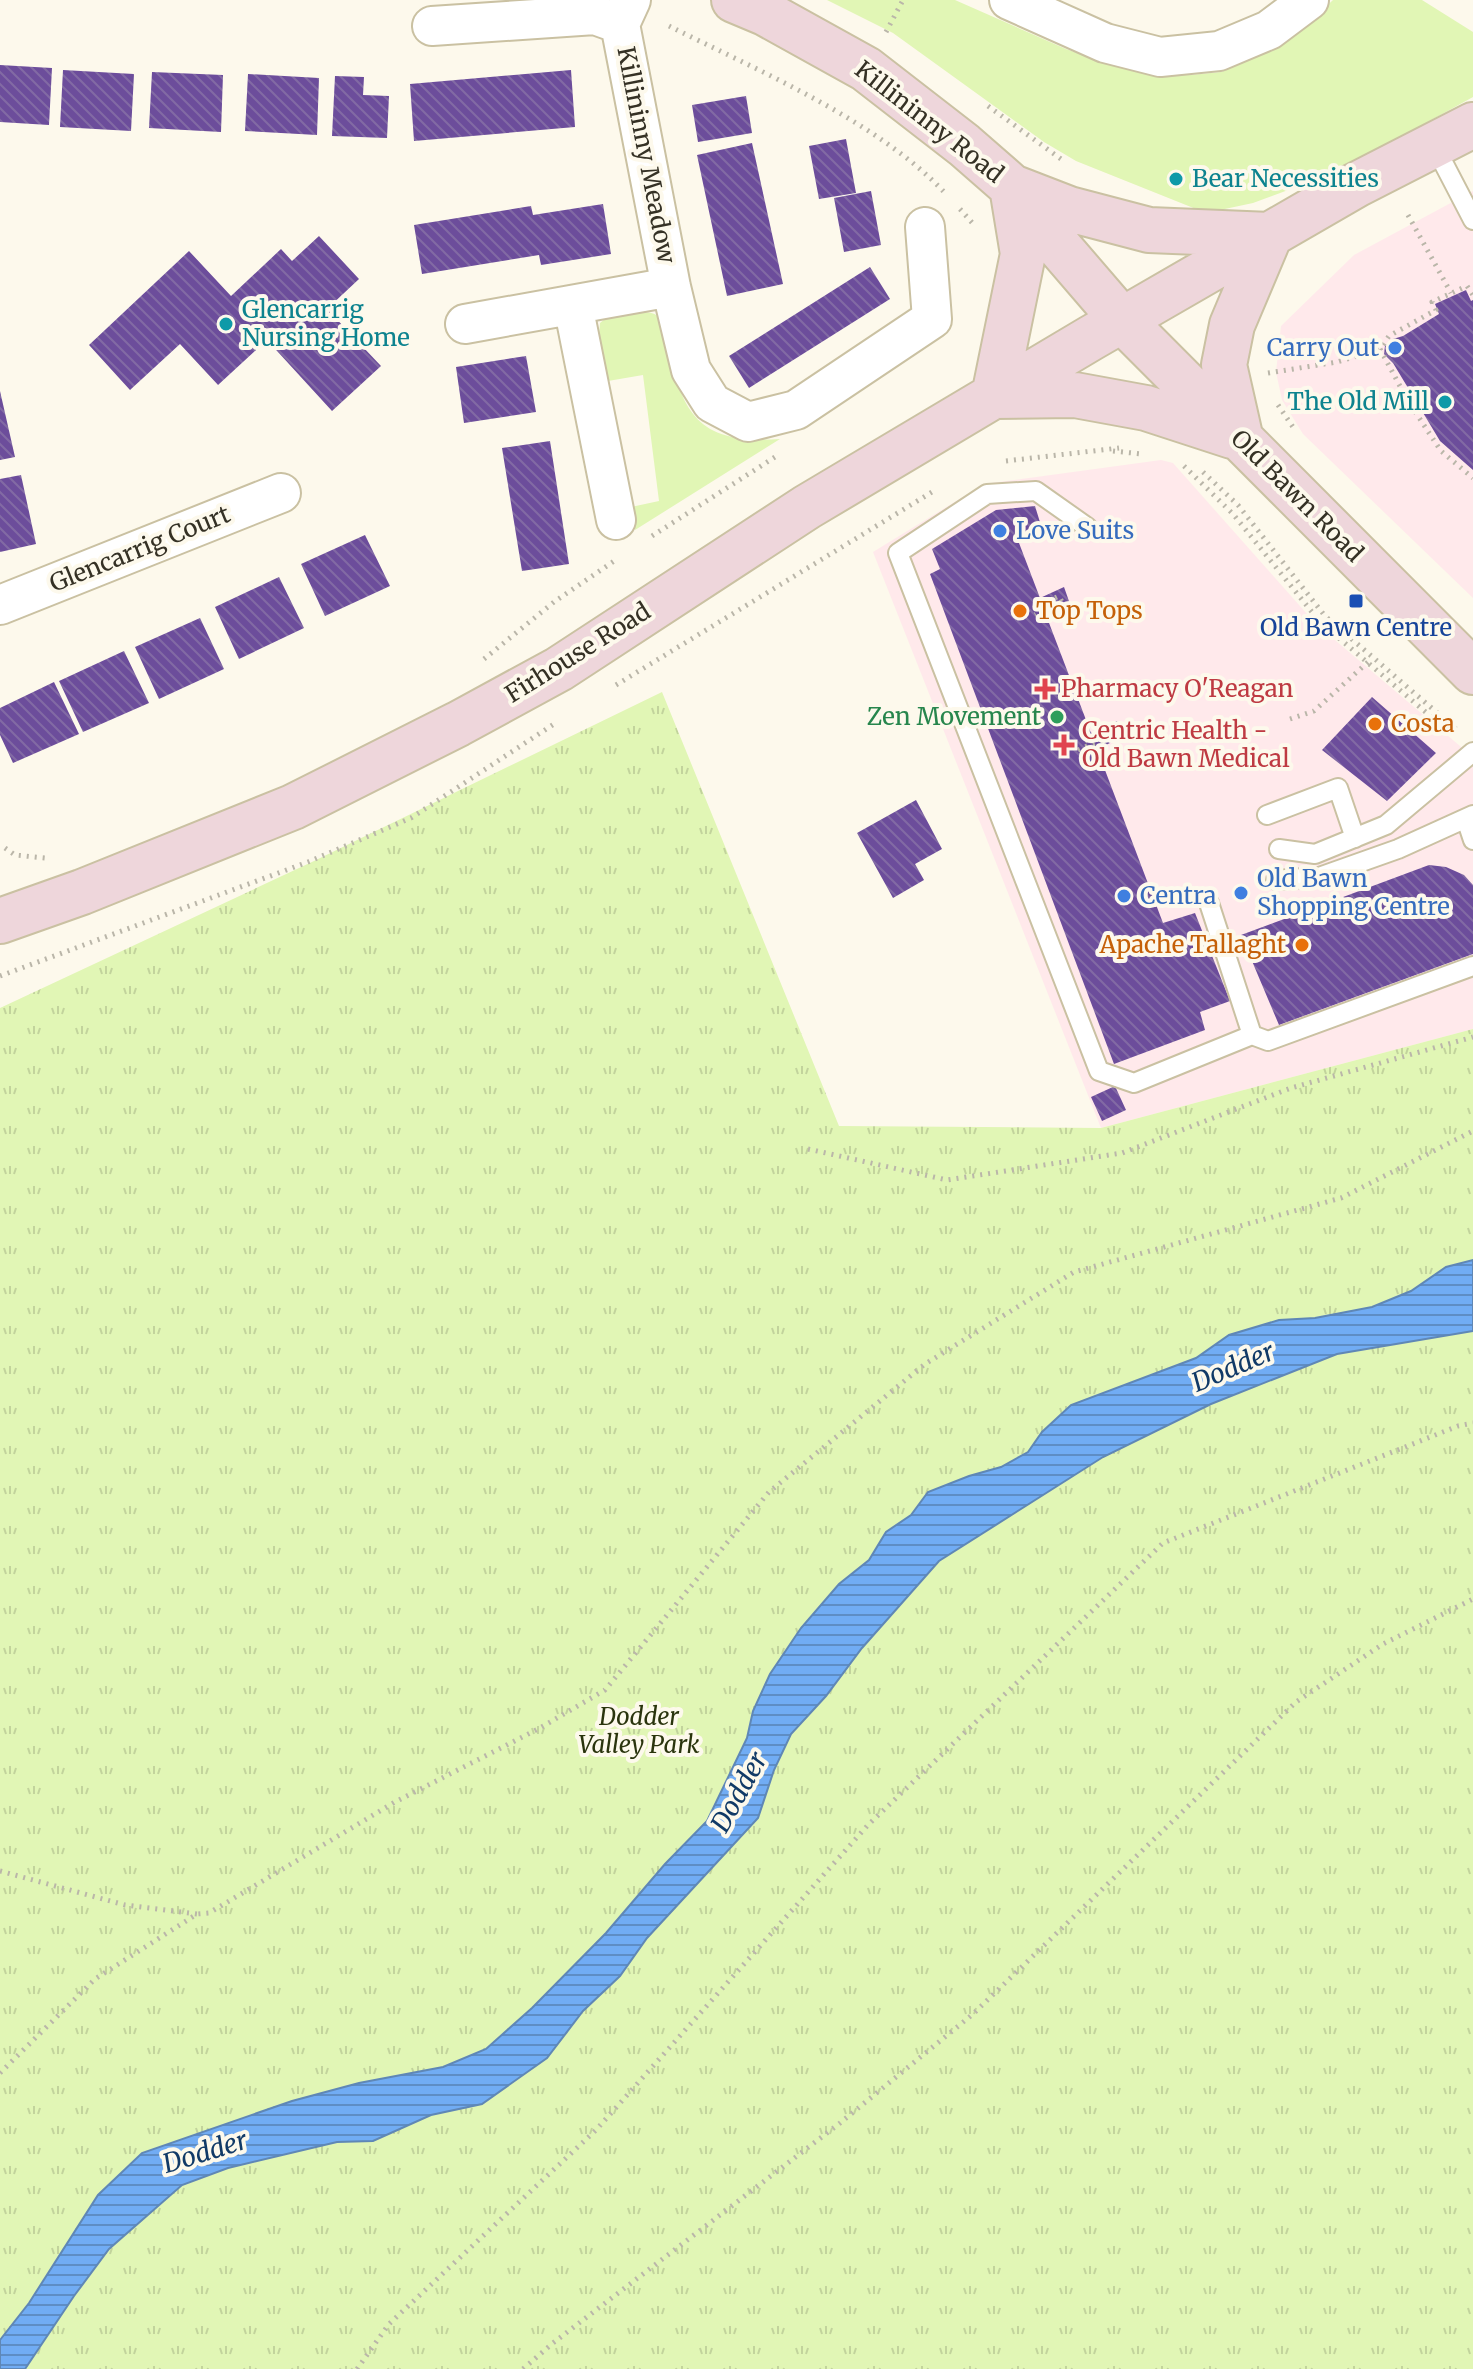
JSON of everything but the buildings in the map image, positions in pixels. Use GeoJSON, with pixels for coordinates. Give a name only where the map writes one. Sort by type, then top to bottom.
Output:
{"type":"FeatureCollection","features":[{"type":"Feature","properties":{"kind":"main road","name":"Killininny Road"},"geometry":{"type":"LineString","coordinates":[[734,0],[765,13],[866,69],[964,145],[1012,187],[1122,320]]}},
{"type":"Feature","properties":{"kind":"main road","name":"Firhouse Road"},"geometry":{"type":"LineString","coordinates":[[0,921],[82,892],[293,807],[458,724],[559,669],[807,507],[1122,320],[1356,185],[1473,125]]}},
{"type":"Feature","properties":{"kind":"main road"},"geometry":{"type":"LineString","coordinates":[[1012,187],[1069,209],[1149,230],[1270,235],[1232,325],[1224,365],[1241,440]]}},
{"type":"Feature","properties":{"kind":"main road"},"geometry":{"type":"LineString","coordinates":[[1012,187],[1023,254],[994,396],[1075,395],[1146,408],[1241,440]]}},
{"type":"Feature","properties":{"kind":"main road","name":"Old Bawn Road"},"geometry":{"type":"LineString","coordinates":[[1122,320],[1473,672]]}},
{"type":"Feature","properties":{"kind":"street"},"geometry":{"type":"LineString","coordinates":[[1009,0],[1105,43],[1160,57],[1219,51],[1269,30],[1309,0]]}},
{"type":"Feature","properties":{"kind":"street","name":"Killininny Meadow"},"geometry":{"type":"LineString","coordinates":[[432,26],[626,12],[671,287],[691,370],[712,403],[748,422],[796,410],[932,319],[925,227]]}},
{"type":"Feature","properties":{"kind":"street","name":"Killininny Meadow"},"geometry":{"type":"LineString","coordinates":[[465,324],[671,287]]}},
{"type":"Feature","properties":{"kind":"street"},"geometry":{"type":"LineString","coordinates":[[573,305],[628,538]]}},
{"type":"Feature","properties":{"kind":"street","name":"Glencarrig Court"},"geometry":{"type":"LineString","coordinates":[[0,605],[281,493]]}},
{"type":"Feature","properties":{"kind":"lane"},"geometry":{"type":"LineString","coordinates":[[1434,145],[1473,220]]}},
{"type":"Feature","properties":{"kind":"lane"},"geometry":{"type":"LineString","coordinates":[[1087,527],[1036,491],[987,494],[898,553],[1099,1071],[1134,1083],[1252,1035],[1268,1041],[1473,966]]}},
{"type":"Feature","properties":{"kind":"lane"},"geometry":{"type":"LineString","coordinates":[[1279,849],[1315,854],[1386,825],[1473,752]]}},
{"type":"Feature","properties":{"kind":"lane"},"geometry":{"type":"LineString","coordinates":[[1267,815],[1338,788],[1355,838]]}},
{"type":"Feature","properties":{"kind":"lane"},"geometry":{"type":"LineString","coordinates":[[1276,880],[1319,877],[1398,849],[1470,817],[1473,840]]}},
{"type":"Feature","properties":{"kind":"lane"},"geometry":{"type":"LineString","coordinates":[[1209,903],[1252,1035]]}},
{"type":"Feature","properties":{"kind":"path"},"geometry":{"type":"LineString","coordinates":[[875,27],[886,33],[903,0]]}},
{"type":"Feature","properties":{"kind":"path"},"geometry":{"type":"LineString","coordinates":[[669,26],[841,114],[889,146]]}},
{"type":"Feature","properties":{"kind":"path"},"geometry":{"type":"LineString","coordinates":[[976,98],[1066,162]]}},
{"type":"Feature","properties":{"kind":"path"},"geometry":{"type":"LineString","coordinates":[[1408,215],[1451,293]]}},
{"type":"Feature","properties":{"kind":"path"},"geometry":{"type":"LineString","coordinates":[[1267,373],[1337,362],[1380,349],[1389,336],[1436,310],[1432,302],[1467,286],[1473,295]]}},
{"type":"Feature","properties":{"kind":"path"},"geometry":{"type":"LineString","coordinates":[[1380,349],[1408,401],[1441,451],[1473,478]]}},
{"type":"Feature","properties":{"kind":"path"},"geometry":{"type":"LineString","coordinates":[[1266,360],[1267,381]]}},
{"type":"Feature","properties":{"kind":"path"},"geometry":{"type":"LineString","coordinates":[[1276,401],[1291,426],[1302,437]]}},
{"type":"Feature","properties":{"kind":"path"},"geometry":{"type":"LineString","coordinates":[[1095,450],[1142,453]]}},
{"type":"Feature","properties":{"kind":"path"},"geometry":{"type":"LineString","coordinates":[[480,663],[628,538],[785,451]]}},
{"type":"Feature","properties":{"kind":"path"},"geometry":{"type":"LineString","coordinates":[[1174,456],[1233,514],[1320,622],[1435,720],[1461,733],[1325,616],[1238,505]]}},
{"type":"Feature","properties":{"kind":"path"},"geometry":{"type":"LineString","coordinates":[[1019,615],[1059,596],[1062,602],[1035,615]]}},
{"type":"Feature","properties":{"kind":"path"},"geometry":{"type":"LineString","coordinates":[[1290,719],[1314,711],[1368,662]]}},
{"type":"Feature","properties":{"kind":"path"},"geometry":{"type":"LineString","coordinates":[[1078,750],[1114,735],[1111,730],[1085,741]]}},
{"type":"Feature","properties":{"kind":"path"},"geometry":{"type":"LineString","coordinates":[[5,848],[15,855],[29,858],[58,856]]}},
{"type":"Feature","properties":{"kind":"path"},"geometry":{"type":"LineString","coordinates":[[808,1149],[947,1180],[1122,1153],[1291,1088],[1473,1037]]}},
{"type":"Feature","properties":{"kind":"path"},"geometry":{"type":"LineString","coordinates":[[0,1871],[125,1905],[209,1913],[395,1802],[540,1728],[605,1690],[769,1492],[925,1364],[1074,1272],[1341,1198],[1473,1131]]}},
{"type":"Feature","properties":{"kind":"path"},"geometry":{"type":"LineString","coordinates":[[357,2369],[389,2324],[596,2130],[868,1825],[1163,1543],[1458,1426],[1473,1423]]}},
{"type":"Feature","properties":{"kind":"path"},"geometry":{"type":"LineString","coordinates":[[523,2369],[840,2123],[973,2014],[1296,1702],[1383,1644],[1473,1599]]}},
{"type":"Feature","properties":{"kind":"path"},"geometry":{"type":"LineString","coordinates":[[0,2073],[95,1979],[197,1914]]}},
{"type":"Feature","properties":{"kind":"shaded area"},"geometry":{"type":"Polygon","coordinates":[[[1473,191],[1473,598],[1303,434],[1282,400],[1276,372],[1281,326],[1354,255],[1473,191]]]}},
{"type":"Feature","properties":{"kind":"shaded area","name":"Old Bawn Shopping Centre"},"geometry":{"type":"Polygon","coordinates":[[[1161,460],[1173,463],[1316,624],[1473,757],[1473,1029],[1101,1128],[873,552],[984,484],[1161,460]]]}},
{"type":"Feature","properties":{"kind":"green space"},"geometry":{"type":"Polygon","coordinates":[[[827,0],[955,0],[1066,49],[1114,66],[1152,74],[1190,75],[1221,72],[1275,47],[1298,33],[1333,0],[1422,0],[1473,32],[1473,97],[1386,145],[1299,186],[1253,203],[1206,213],[1076,161],[1044,142],[893,33],[827,0]]]}},
{"type":"Feature","properties":{"kind":"green space"},"geometry":{"type":"Polygon","coordinates":[[[644,312],[655,314],[661,321],[680,390],[699,420],[712,430],[730,436],[780,439],[635,530],[631,507],[659,501],[643,375],[608,381],[599,335],[600,323],[606,318],[644,312]]]}},
{"type":"Feature","properties":{"kind":"green space","name":"Dodder Valley Park"},"geometry":{"type":"Polygon","coordinates":[[[662,692],[839,1126],[1101,1128],[1473,1029],[1473,2369],[0,2369],[0,1008],[314,861],[662,692]]]}},
{"type":"Feature","properties":{"kind":"water","name":"Dodder"},"geometry":{"type":"Polygon","coordinates":[[[1473,1260],[1473,1331],[1337,1354],[1211,1404],[1103,1457],[939,1561],[791,1734],[774,1770],[758,1818],[647,1938],[620,1976],[583,2011],[547,2058],[482,2104],[431,2115],[373,2141],[337,2142],[228,2168],[182,2185],[109,2249],[25,2369],[0,2369],[0,2340],[29,2303],[98,2195],[142,2153],[292,2101],[359,2083],[443,2067],[486,2049],[532,2008],[606,1933],[707,1821],[747,1738],[753,1711],[770,1674],[801,1628],[839,1584],[869,1560],[886,1532],[911,1515],[928,1492],[1001,1467],[1028,1452],[1042,1432],[1071,1405],[1196,1358],[1229,1335],[1279,1320],[1315,1318],[1372,1307],[1411,1291],[1446,1267],[1473,1260]]]}},
{"type":"Feature","properties":{"kind":"place","name":"Bear Necessities"},"geometry":{"type":"Point","coordinates":[1176,179]}},
{"type":"Feature","properties":{"kind":"place","name":"Glencarrig Nursing Home"},"geometry":{"type":"Point","coordinates":[226,324]}},
{"type":"Feature","properties":{"kind":"place","name":"Carry Out"},"geometry":{"type":"Point","coordinates":[1395,348]}},
{"type":"Feature","properties":{"kind":"place","name":"The Old Mill"},"geometry":{"type":"Point","coordinates":[1445,402]}},
{"type":"Feature","properties":{"kind":"place","name":"Love Suits"},"geometry":{"type":"Point","coordinates":[1000,531]}},
{"type":"Feature","properties":{"kind":"place","name":"Old Bawn Centre"},"geometry":{"type":"Point","coordinates":[1356,601]}},
{"type":"Feature","properties":{"kind":"place","name":"Top Tops"},"geometry":{"type":"Point","coordinates":[1020,611]}},
{"type":"Feature","properties":{"kind":"place","name":"Pharmacy O'Reagan"},"geometry":{"type":"Point","coordinates":[1045,689]}},
{"type":"Feature","properties":{"kind":"place","name":"Zen Movement"},"geometry":{"type":"Point","coordinates":[1057,717]}},
{"type":"Feature","properties":{"kind":"place","name":"Costa"},"geometry":{"type":"Point","coordinates":[1375,724]}},
{"type":"Feature","properties":{"kind":"place","name":"Centric Health - Old Bawn Medical"},"geometry":{"type":"Point","coordinates":[1064,745]}},
{"type":"Feature","properties":{"kind":"place","name":"Old Bawn Shopping Centre"},"geometry":{"type":"Point","coordinates":[1241,893]}},
{"type":"Feature","properties":{"kind":"place","name":"Centra"},"geometry":{"type":"Point","coordinates":[1124,896]}},
{"type":"Feature","properties":{"kind":"place","name":"Apache Tallaght"},"geometry":{"type":"Point","coordinates":[1302,945]}}]}
